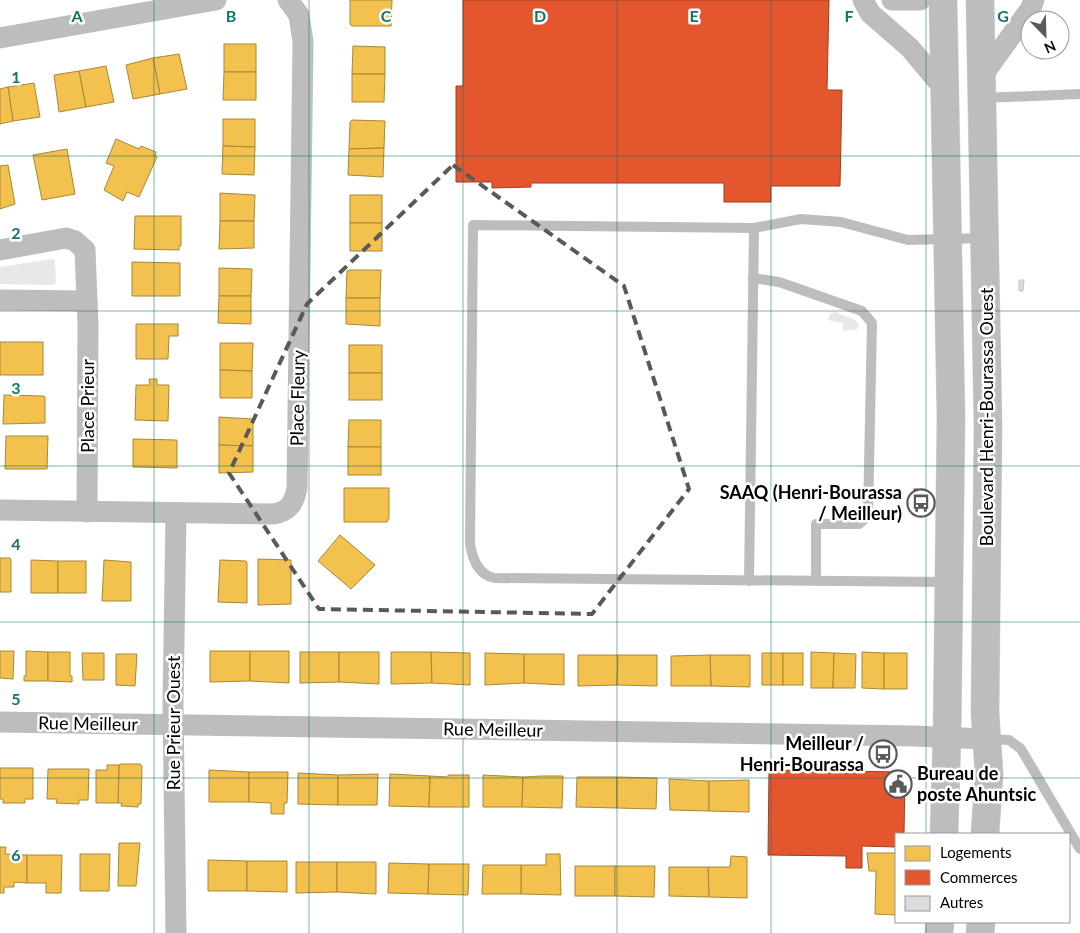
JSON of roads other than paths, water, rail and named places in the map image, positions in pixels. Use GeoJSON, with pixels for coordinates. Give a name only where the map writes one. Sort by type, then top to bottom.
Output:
{"type":"FeatureCollection","features":[{"type":"Feature","properties":{"kind":"main road","name":"Boulevard Henri-Bourassa Ouest"},"geometry":{"type":"LineString","coordinates":[[943,0],[951,409],[948,737],[944,833]]}},
{"type":"Feature","properties":{"kind":"main road","name":"Boulevard Henri-Bourassa Ouest"},"geometry":{"type":"LineString","coordinates":[[980,0],[988,416],[986,739],[988,774],[986,833]]}},
{"type":"Feature","properties":{"kind":"street"},"geometry":{"type":"LineString","coordinates":[[0,38],[216,0]]}},
{"type":"Feature","properties":{"kind":"street","name":"Place Fleury"},"geometry":{"type":"LineString","coordinates":[[0,510],[276,514],[289,508],[296,494],[303,42],[300,15],[288,0]]}},
{"type":"Feature","properties":{"kind":"street"},"geometry":{"type":"LineString","coordinates":[[863,0],[870,13],[910,48],[945,90]]}},
{"type":"Feature","properties":{"kind":"street"},"geometry":{"type":"LineString","coordinates":[[892,0],[920,0]]}},
{"type":"Feature","properties":{"kind":"street"},"geometry":{"type":"LineString","coordinates":[[983,86],[1031,8],[1034,0]]}},
{"type":"Feature","properties":{"kind":"street","name":"Place Prieur"},"geometry":{"type":"LineString","coordinates":[[0,250],[60,239],[75,240],[82,246],[86,255],[88,301],[87,512]]}},
{"type":"Feature","properties":{"kind":"street"},"geometry":{"type":"LineString","coordinates":[[0,300],[88,301]]}},
{"type":"Feature","properties":{"kind":"street","name":"Rue Prieur Ouest"},"geometry":{"type":"LineString","coordinates":[[176,513],[173,725],[176,933]]}},
{"type":"Feature","properties":{"kind":"street","name":"Rue Meilleur"},"geometry":{"type":"LineString","coordinates":[[0,722],[986,739]]}},
{"type":"Feature","properties":{"kind":"lane"},"geometry":{"type":"LineString","coordinates":[[983,86],[1080,94]]}},
{"type":"Feature","properties":{"kind":"lane"},"geometry":{"type":"LineString","coordinates":[[948,582],[494,578],[483,573],[477,567],[471,553],[470,532],[473,225],[754,228],[801,219],[825,220],[860,226],[908,240],[986,238]]}},
{"type":"Feature","properties":{"kind":"lane"},"geometry":{"type":"LineString","coordinates":[[749,581],[754,228]]}},
{"type":"Feature","properties":{"kind":"lane"},"geometry":{"type":"LineString","coordinates":[[753,278],[779,282],[862,310],[867,313],[872,322],[868,516],[859,524],[816,524],[816,581]]}},
{"type":"Feature","properties":{"kind":"lane"},"geometry":{"type":"LineString","coordinates":[[986,739],[1009,740],[1021,749],[1080,849]]}},
{"type":"Feature","properties":{"kind":"place","name":"SAAQ (Henri-Bourassa / Meilleur)"},"geometry":{"type":"Point","coordinates":[921,503]}},
{"type":"Feature","properties":{"kind":"place","name":"Meilleur / Henri-Bourassa"},"geometry":{"type":"Point","coordinates":[883,754]}},
{"type":"Feature","properties":{"kind":"place","name":"Bureau de poste Ahuntsic"},"geometry":{"type":"Point","coordinates":[898,784]}}]}
